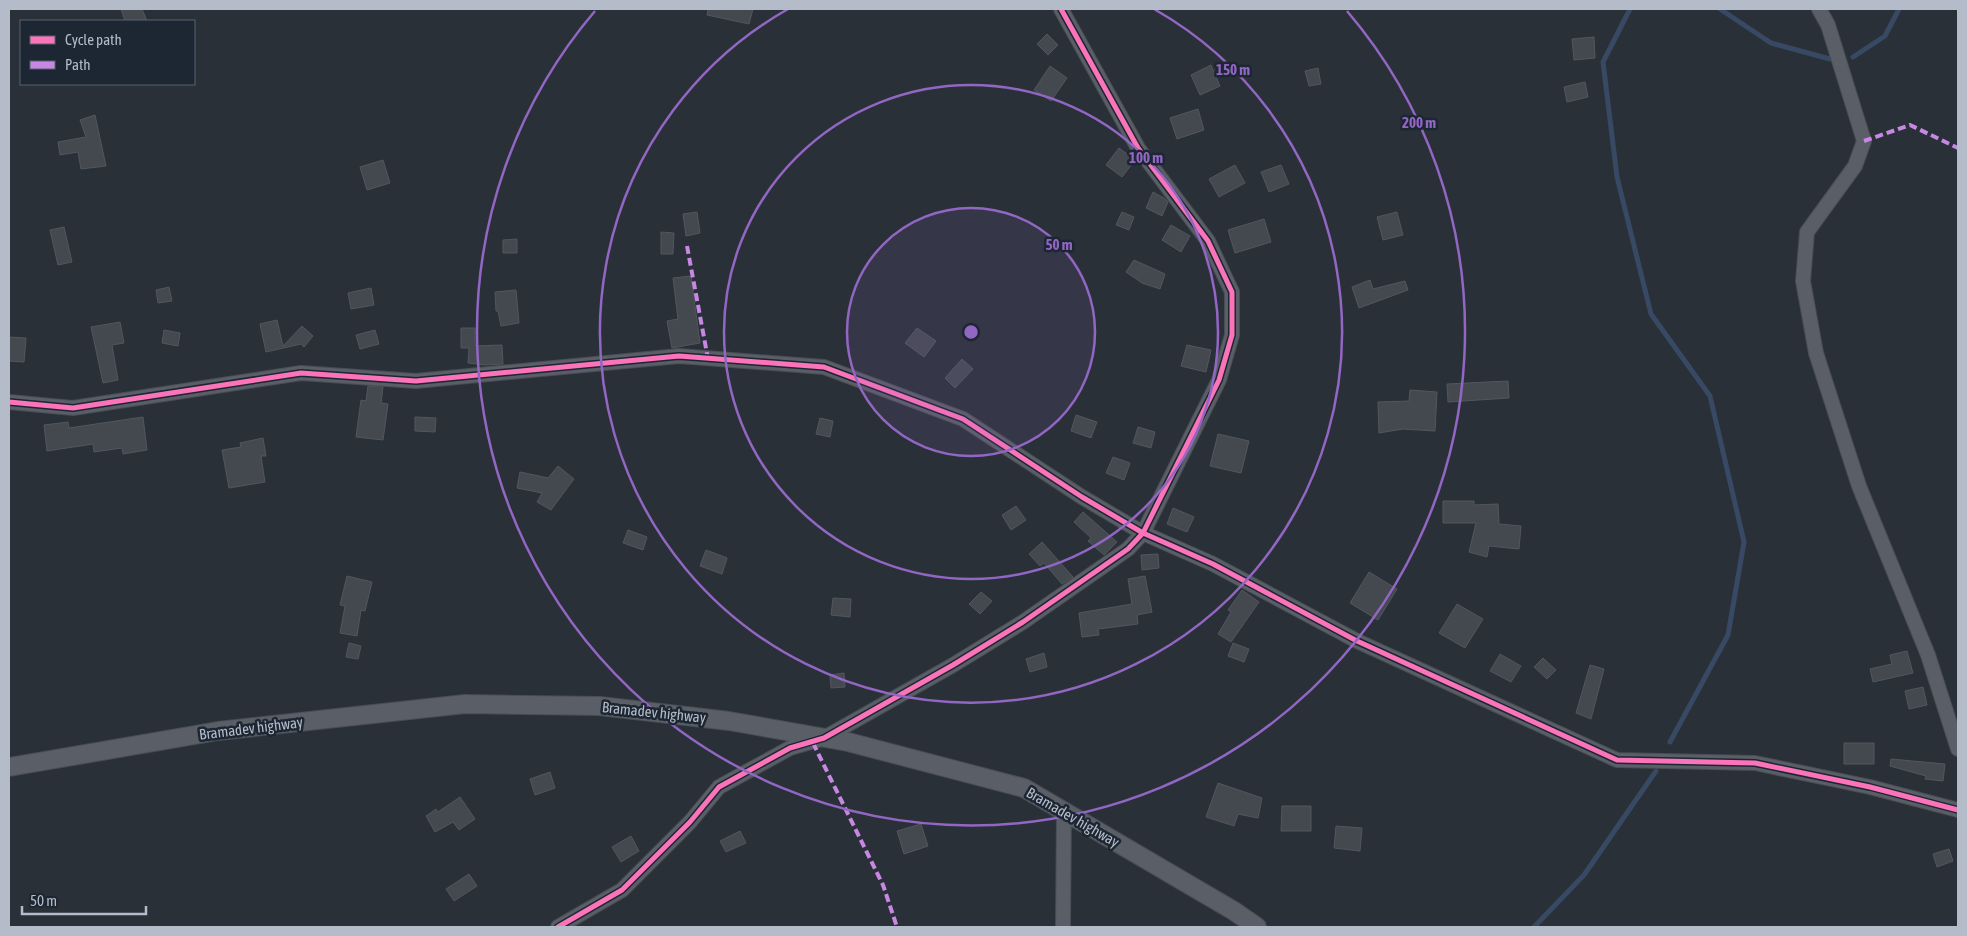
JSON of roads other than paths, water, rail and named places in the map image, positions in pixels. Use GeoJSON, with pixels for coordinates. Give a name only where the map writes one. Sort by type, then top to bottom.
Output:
{"type":"FeatureCollection","features":[{"type":"Feature","properties":{"kind":"street"},"geometry":{"type":"LineString","coordinates":[[558,927],[622,890],[690,822],[720,787],[790,748],[824,738],[1024,622],[1128,548],[1143,534],[1219,380],[1232,335],[1232,292],[1208,241],[1138,148],[1061,9]]}},
{"type":"Feature","properties":{"kind":"street"},"geometry":{"type":"LineString","coordinates":[[1820,9],[1828,25],[1864,141],[1855,166],[1807,232],[1803,280],[1816,353],[1859,486],[1928,655],[1958,749]]}},
{"type":"Feature","properties":{"kind":"street"},"geometry":{"type":"LineString","coordinates":[[9,402],[72,408],[301,373],[416,381],[678,356],[824,367],[964,419],[1082,497],[1143,534],[1213,564],[1356,641],[1617,760],[1755,763],[1870,787],[1958,810]]}},
{"type":"Feature","properties":{"kind":"street","name":"Bramadev highway"},"geometry":{"type":"LineString","coordinates":[[9,767],[218,731],[465,704],[600,706],[729,721],[848,742],[1024,788],[1234,911],[1257,927]]}},
{"type":"Feature","properties":{"kind":"street"},"geometry":{"type":"LineString","coordinates":[[1063,927],[1064,812]]}},
{"type":"Feature","properties":{"kind":"waterway"},"geometry":{"type":"LineString","coordinates":[[1630,9],[1603,62],[1617,177],[1651,314],[1710,396],[1744,542],[1728,635],[1670,742]]}},
{"type":"Feature","properties":{"kind":"waterway"},"geometry":{"type":"LineString","coordinates":[[1720,9],[1771,43],[1830,59]]}},
{"type":"Feature","properties":{"kind":"waterway"},"geometry":{"type":"LineString","coordinates":[[1853,57],[1885,36],[1899,9]]}},
{"type":"Feature","properties":{"kind":"waterway"},"geometry":{"type":"LineString","coordinates":[[1534,927],[1584,875],[1656,771]]}}]}
